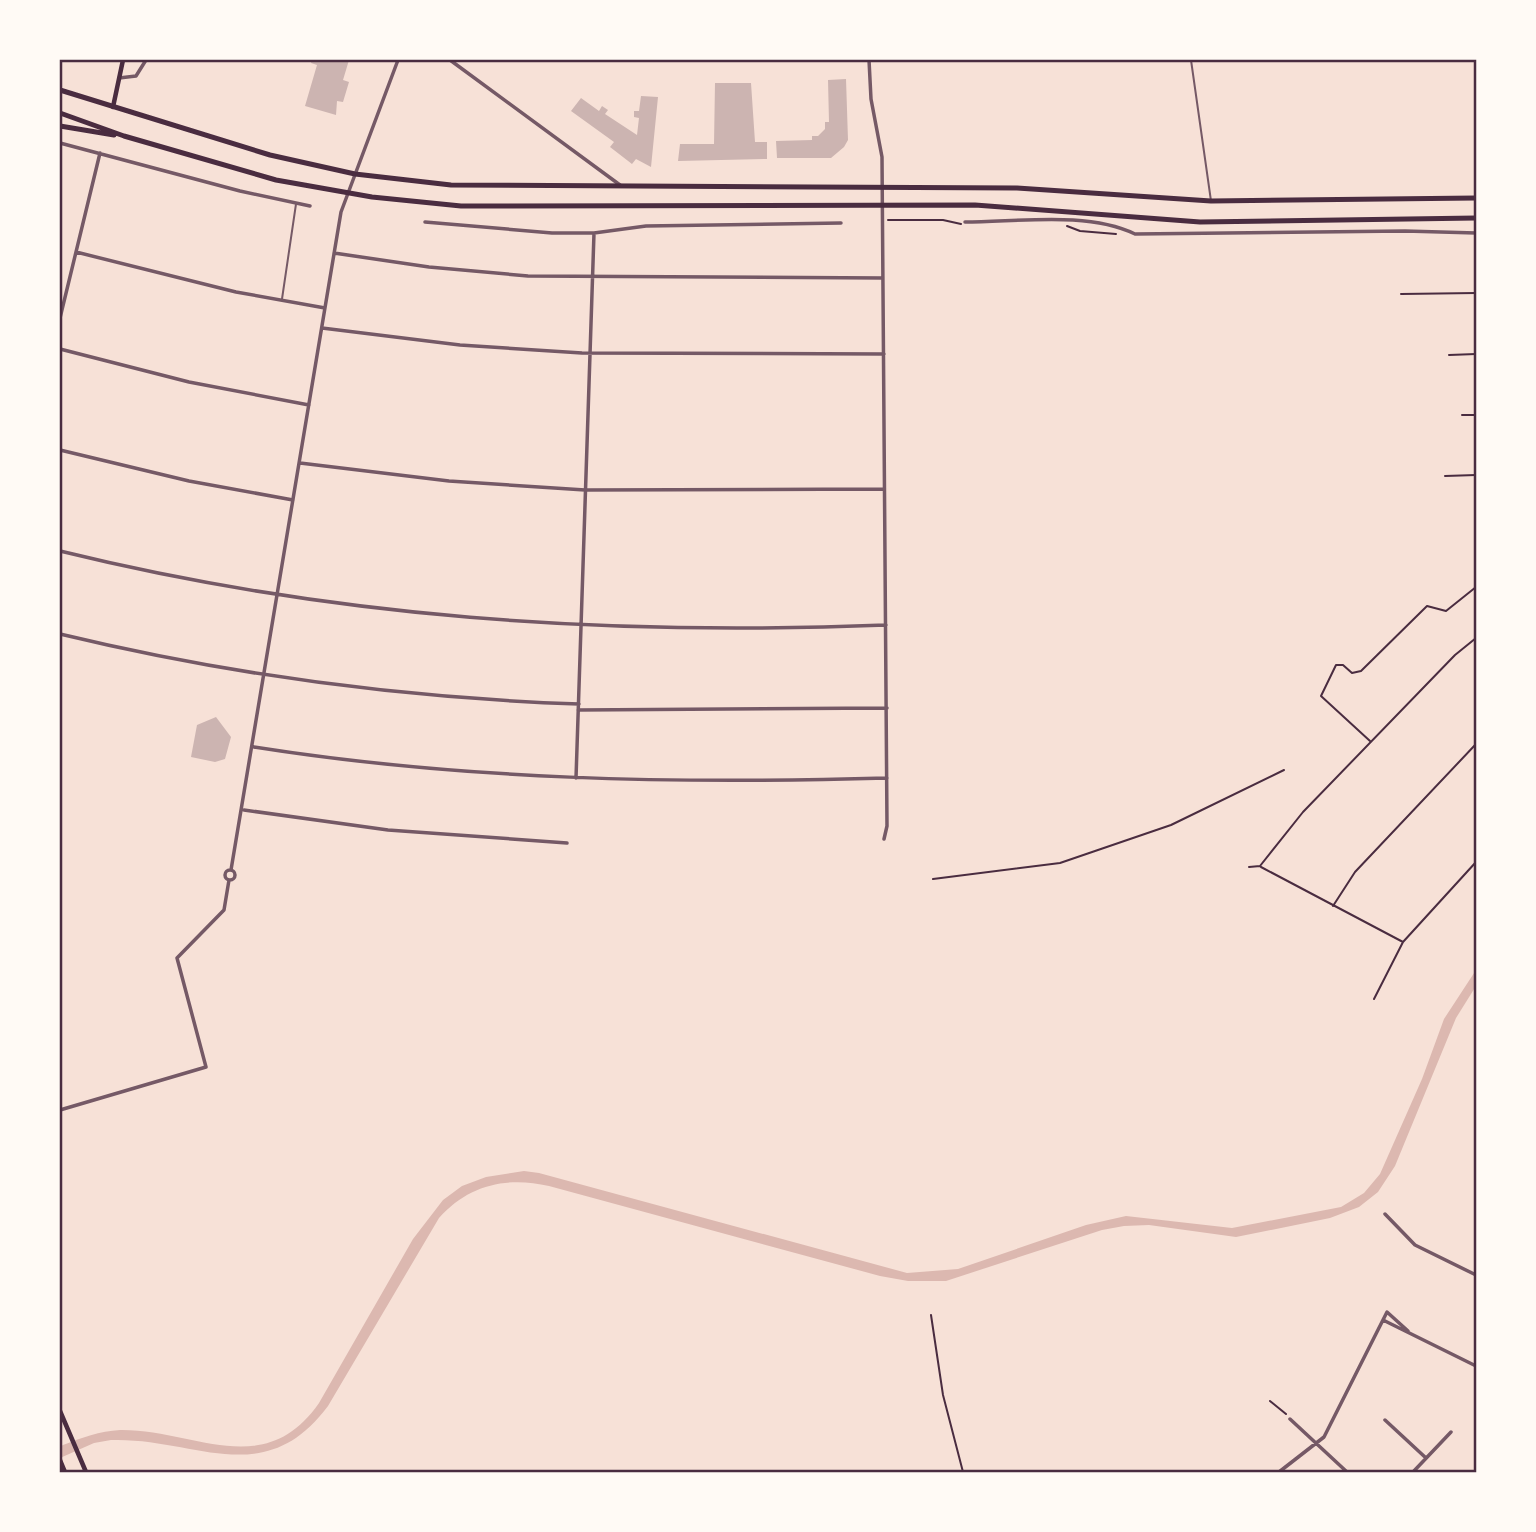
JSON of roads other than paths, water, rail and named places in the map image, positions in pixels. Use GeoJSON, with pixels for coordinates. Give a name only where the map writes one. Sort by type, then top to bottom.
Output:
{"type":"FeatureCollection","features":[{"type":"Feature","properties":{"kind":"main road"},"geometry":{"type":"LineString","coordinates":[[113,108],[123,60]]}},
{"type":"Feature","properties":{"kind":"main road"},"geometry":{"type":"LineString","coordinates":[[60,90],[231,145],[355,174],[451,185],[1028,188],[1210,201],[1476,198]]}},
{"type":"Feature","properties":{"kind":"main road"},"geometry":{"type":"LineString","coordinates":[[60,113],[232,169],[348,194],[507,208],[1012,206],[1200,222],[1476,218]]}},
{"type":"Feature","properties":{"kind":"main road"},"geometry":{"type":"LineString","coordinates":[[60,126],[124,136]]}},
{"type":"Feature","properties":{"kind":"main road"},"geometry":{"type":"LineString","coordinates":[[60,1411],[86,1472]]}},
{"type":"Feature","properties":{"kind":"main road"},"geometry":{"type":"LineString","coordinates":[[60,1461],[64,1472]]}},
{"type":"Feature","properties":{"kind":"street"},"geometry":{"type":"LineString","coordinates":[[119,78],[136,76],[146,60]]}},
{"type":"Feature","properties":{"kind":"street"},"geometry":{"type":"LineString","coordinates":[[60,1110],[206,1067],[177,958],[224,910],[229,880],[235,876],[231,870],[244,810],[341,212],[398,60]]}},
{"type":"Feature","properties":{"kind":"street"},"geometry":{"type":"LineString","coordinates":[[450,60],[606,176],[625,187]]}},
{"type":"Feature","properties":{"kind":"street"},"geometry":{"type":"LineString","coordinates":[[869,60],[871,99],[881,144],[882,186],[887,708],[887,832],[884,839]]}},
{"type":"Feature","properties":{"kind":"street"},"geometry":{"type":"LineString","coordinates":[[60,143],[310,206]]}},
{"type":"Feature","properties":{"kind":"street"},"geometry":{"type":"LineString","coordinates":[[60,318],[100,152]]}},
{"type":"Feature","properties":{"kind":"street"},"geometry":{"type":"LineString","coordinates":[[425,222],[511,230],[594,233],[646,226],[841,223]]}},
{"type":"Feature","properties":{"kind":"street"},"geometry":{"type":"LineString","coordinates":[[964,222],[1113,224],[1135,234],[1476,233]]}},
{"type":"Feature","properties":{"kind":"street"},"geometry":{"type":"LineString","coordinates":[[576,778],[594,233]]}},
{"type":"Feature","properties":{"kind":"street"},"geometry":{"type":"LineString","coordinates":[[76,252],[163,275],[325,308]]}},
{"type":"Feature","properties":{"kind":"street"},"geometry":{"type":"LineString","coordinates":[[334,253],[491,274],[593,278],[883,278]]}},
{"type":"Feature","properties":{"kind":"street"},"geometry":{"type":"LineString","coordinates":[[322,328],[452,345],[591,354],[884,354]]}},
{"type":"Feature","properties":{"kind":"street"},"geometry":{"type":"LineString","coordinates":[[60,349],[189,382],[309,405]]}},
{"type":"Feature","properties":{"kind":"street"},"geometry":{"type":"LineString","coordinates":[[60,450],[189,481],[294,500]]}},
{"type":"Feature","properties":{"kind":"street"},"geometry":{"type":"LineString","coordinates":[[300,463],[449,481],[585,490],[885,489]]}},
{"type":"Feature","properties":{"kind":"street"},"geometry":{"type":"LineString","coordinates":[[60,551],[146,572],[278,597],[441,617],[581,626],[886,625]]}},
{"type":"Feature","properties":{"kind":"street"},"geometry":{"type":"LineString","coordinates":[[60,634],[177,661],[265,675],[486,701],[579,704]]}},
{"type":"Feature","properties":{"kind":"street"},"geometry":{"type":"LineString","coordinates":[[578,710],[887,708]]}},
{"type":"Feature","properties":{"kind":"street"},"geometry":{"type":"LineString","coordinates":[[254,747],[428,769],[576,778],[887,778]]}},
{"type":"Feature","properties":{"kind":"street"},"geometry":{"type":"LineString","coordinates":[[244,810],[388,830],[567,843]]}},
{"type":"Feature","properties":{"kind":"street"},"geometry":{"type":"LineString","coordinates":[[1385,1214],[1415,1245],[1476,1275]]}},
{"type":"Feature","properties":{"kind":"street"},"geometry":{"type":"LineString","coordinates":[[1279,1472],[1324,1437],[1387,1312],[1408,1331]]}},
{"type":"Feature","properties":{"kind":"street"},"geometry":{"type":"LineString","coordinates":[[1383,1320],[1476,1366]]}},
{"type":"Feature","properties":{"kind":"street"},"geometry":{"type":"LineString","coordinates":[[1290,1419],[1347,1472]]}},
{"type":"Feature","properties":{"kind":"street"},"geometry":{"type":"LineString","coordinates":[[1385,1420],[1426,1458]]}},
{"type":"Feature","properties":{"kind":"street"},"geometry":{"type":"LineString","coordinates":[[1413,1472],[1451,1432]]}},
{"type":"Feature","properties":{"kind":"lane"},"geometry":{"type":"LineString","coordinates":[[1191,60],[1210,201]]}},
{"type":"Feature","properties":{"kind":"lane"},"geometry":{"type":"LineString","coordinates":[[282,300],[296,203]]}}]}
